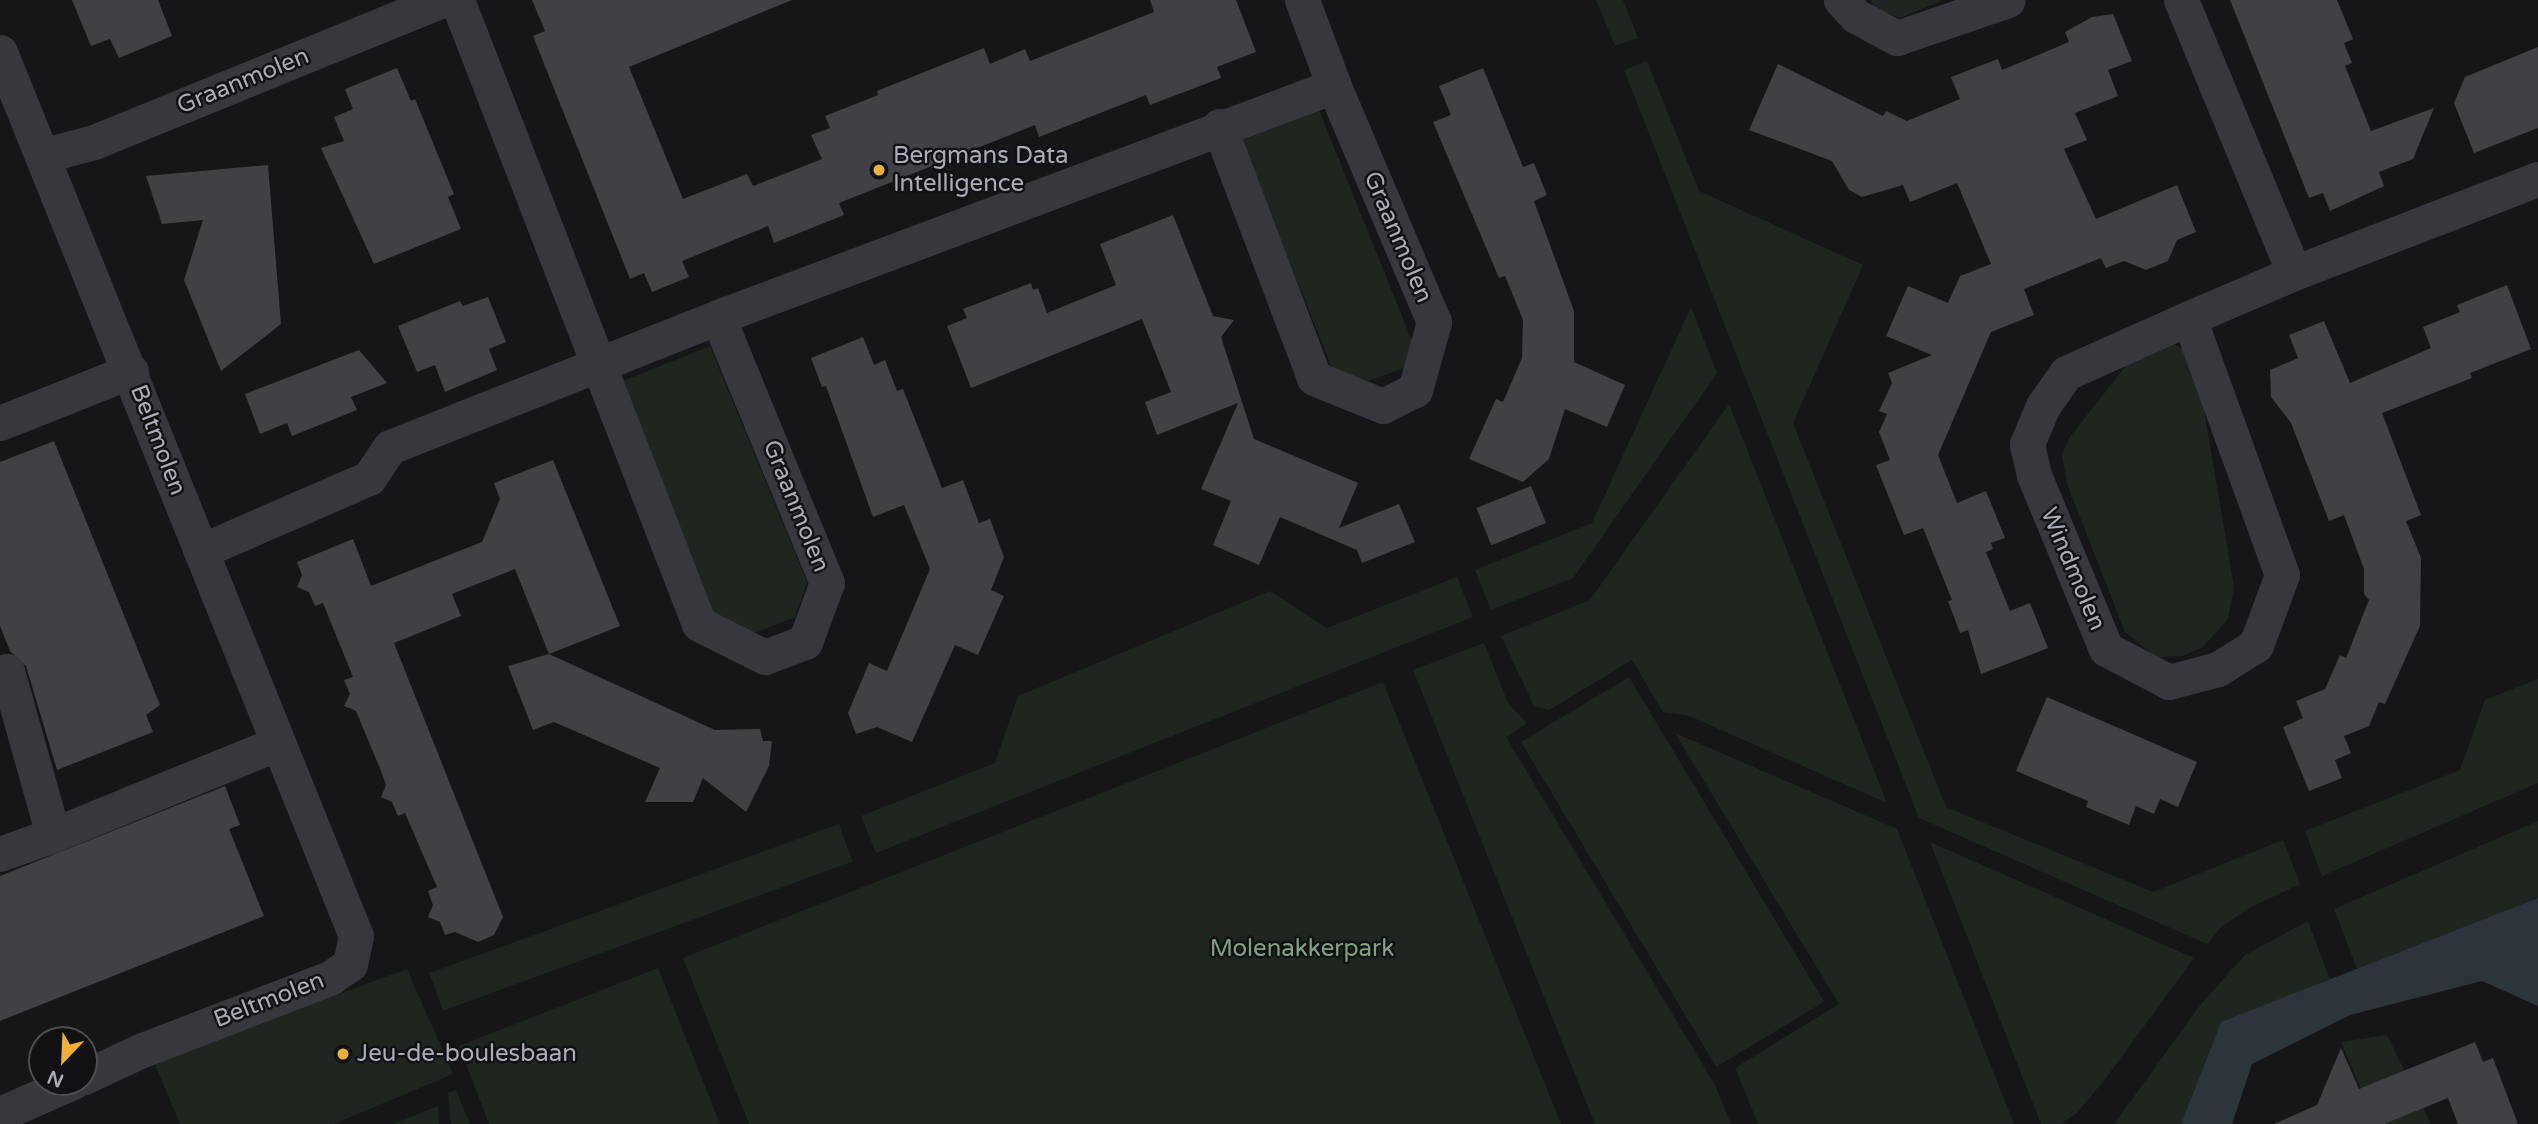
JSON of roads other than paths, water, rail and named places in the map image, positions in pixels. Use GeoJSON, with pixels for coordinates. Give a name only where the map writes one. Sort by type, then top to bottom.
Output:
{"type":"FeatureCollection","features":[{"type":"Feature","properties":{"kind":"street","name":"Graanmolen"},"geometry":{"type":"LineString","coordinates":[[42,156],[94,142],[442,0]]}},
{"type":"Feature","properties":{"kind":"street","name":"Graanmolen"},"geometry":{"type":"LineString","coordinates":[[457,0],[699,624],[765,657],[805,642],[827,583],[718,317]]}},
{"type":"Feature","properties":{"kind":"street","name":"Graanmolen"},"geometry":{"type":"LineString","coordinates":[[1219,126],[1314,379],[1383,407],[1415,390],[1434,321],[1334,86],[1302,0]]}},
{"type":"Feature","properties":{"kind":"street"},"geometry":{"type":"LineString","coordinates":[[1841,0],[1856,16],[1897,38],[2008,0]]}},
{"type":"Feature","properties":{"kind":"street"},"geometry":{"type":"LineString","coordinates":[[2180,0],[2294,273]]}},
{"type":"Feature","properties":{"kind":"street","name":"Beltmolen"},"geometry":{"type":"LineString","coordinates":[[0,52],[131,371],[356,936],[350,964],[330,978],[140,1051],[98,1070]]}},
{"type":"Feature","properties":{"kind":"street"},"geometry":{"type":"LineString","coordinates":[[201,551],[369,478],[390,447],[718,317],[1219,126],[1334,86]]}},
{"type":"Feature","properties":{"kind":"street","name":"Windmolen"},"geometry":{"type":"LineString","coordinates":[[2189,318],[2282,575],[2256,645],[2218,669],[2169,682],[2106,649],[2034,475],[2027,444],[2043,406],[2066,373],[2189,318],[2294,273],[2538,180]]}},
{"type":"Feature","properties":{"kind":"street","name":"Beltmolen"},"geometry":{"type":"LineString","coordinates":[[0,423],[131,371]]}},
{"type":"Feature","properties":{"kind":"street"},"geometry":{"type":"LineString","coordinates":[[0,673],[6,671],[53,835]]}},
{"type":"Feature","properties":{"kind":"street"},"geometry":{"type":"LineString","coordinates":[[0,854],[278,743]]}},
{"type":"Feature","properties":{"kind":"street"},"geometry":{"type":"LineString","coordinates":[[0,1114],[41,1096]]}},
{"type":"Feature","properties":{"kind":"place","name":"Bergmans Data Intelligence"},"geometry":{"type":"Point","coordinates":[879,170]}},
{"type":"Feature","properties":{"kind":"place","name":"Jeu-de-boulesbaan"},"geometry":{"type":"Point","coordinates":[343,1054]}},
{"type":"Feature","properties":{"kind":"park label","name":"Molenakkerpark"},"geometry":{"type":"Point","coordinates":[1302,949]}}]}
